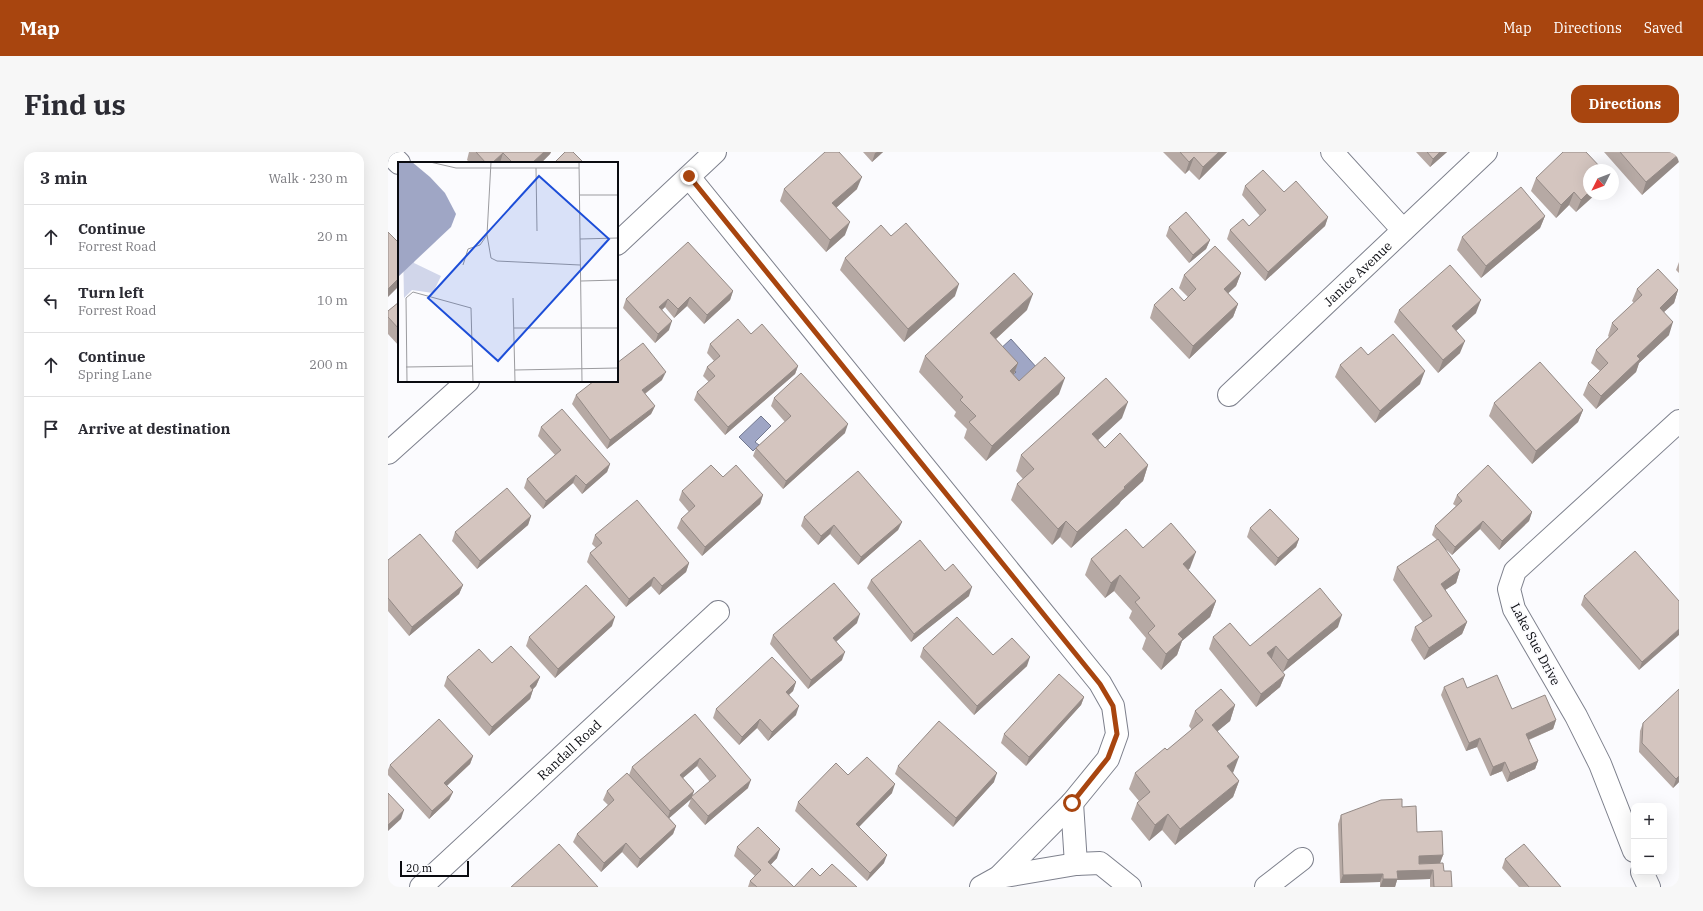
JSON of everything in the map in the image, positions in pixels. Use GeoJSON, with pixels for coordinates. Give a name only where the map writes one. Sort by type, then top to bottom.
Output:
{"type":"FeatureCollection","features":[{"type":"Feature","properties":{"kind":"street"},"geometry":{"type":"LineString","coordinates":[[388,152],[398,163]]}},
{"type":"Feature","properties":{"kind":"street"},"geometry":{"type":"LineString","coordinates":[[618,243],[715,152]]}},
{"type":"Feature","properties":{"kind":"street"},"geometry":{"type":"LineString","coordinates":[[1332,152],[1403,230]]}},
{"type":"Feature","properties":{"kind":"street","name":"Janice Avenue"},"geometry":{"type":"LineString","coordinates":[[1229,395],[1486,152]]}},
{"type":"Feature","properties":{"kind":"street"},"geometry":{"type":"LineString","coordinates":[[689,176],[1100,684],[1113,706],[1117,734],[1108,758],[1072,803],[990,882]]}},
{"type":"Feature","properties":{"kind":"street"},"geometry":{"type":"LineString","coordinates":[[388,454],[467,382]]}},
{"type":"Feature","properties":{"kind":"street","name":"Lake Sue Drive"},"geometry":{"type":"LineString","coordinates":[[1631,843],[1600,764],[1576,716],[1514,609],[1509,589],[1515,572],[1679,421]]}},
{"type":"Feature","properties":{"kind":"street","name":"Randall Road"},"geometry":{"type":"LineString","coordinates":[[421,887],[718,612]]}},
{"type":"Feature","properties":{"kind":"street"},"geometry":{"type":"LineString","coordinates":[[1072,803],[1076,864]]}},
{"type":"Feature","properties":{"kind":"street"},"geometry":{"type":"LineString","coordinates":[[1266,887],[1302,859]]}},
{"type":"Feature","properties":{"kind":"street"},"geometry":{"type":"LineString","coordinates":[[990,882],[1076,864],[1100,864],[1130,887]]}},
{"type":"Feature","properties":{"kind":"street"},"geometry":{"type":"LineString","coordinates":[[1643,875],[1649,887]]}},
{"type":"Feature","properties":{"kind":"water"},"geometry":{"type":"Polygon","coordinates":[[[1011,339],[1038,369],[1022,384],[1013,375],[1016,372],[998,351],[1011,339]]]}},
{"type":"Feature","properties":{"kind":"water"},"geometry":{"type":"Polygon","coordinates":[[[761,416],[771,426],[755,442],[759,445],[753,451],[739,437],[761,416]]]}},
{"type":"Feature","properties":{"kind":"building"},"geometry":{"type":"Polygon","coordinates":[[[476,152],[544,152],[533,162],[512,162],[503,153],[493,162],[485,162],[476,152]]]}},
{"type":"Feature","properties":{"kind":"building"},"geometry":{"type":"Polygon","coordinates":[[[565,152],[573,152],[583,162],[555,162],[565,152]]]}},
{"type":"Feature","properties":{"kind":"building"},"geometry":{"type":"Polygon","coordinates":[[[825,152],[839,152],[862,177],[832,203],[850,222],[830,240],[784,189],[825,152]]]}},
{"type":"Feature","properties":{"kind":"building"},"geometry":{"type":"Polygon","coordinates":[[[1180,152],[1219,152],[1203,167],[1194,157],[1189,162],[1180,152]]]}},
{"type":"Feature","properties":{"kind":"building"},"geometry":{"type":"Polygon","coordinates":[[[1427,152],[1440,152],[1433,159],[1427,152]]]}},
{"type":"Feature","properties":{"kind":"building"},"geometry":{"type":"Polygon","coordinates":[[[1563,152],[1586,152],[1597,164],[1583,164],[1583,198],[1581,200],[1574,192],[1561,205],[1536,178],[1563,152]]]}},
{"type":"Feature","properties":{"kind":"building"},"geometry":{"type":"Polygon","coordinates":[[[1620,152],[1679,152],[1679,154],[1646,182],[1620,152]]]}},
{"type":"Feature","properties":{"kind":"building"},"geometry":{"type":"Polygon","coordinates":[[[1263,170],[1284,192],[1296,181],[1328,217],[1268,272],[1230,230],[1243,219],[1249,226],[1266,210],[1245,186],[1263,170]]]}},
{"type":"Feature","properties":{"kind":"building"},"geometry":{"type":"Polygon","coordinates":[[[1521,187],[1545,216],[1486,266],[1462,237],[1521,187]]]}},
{"type":"Feature","properties":{"kind":"building"},"geometry":{"type":"Polygon","coordinates":[[[1186,212],[1210,240],[1193,255],[1169,227],[1186,212]]]}},
{"type":"Feature","properties":{"kind":"building"},"geometry":{"type":"Polygon","coordinates":[[[906,223],[959,284],[908,329],[845,258],[881,225],[891,236],[906,223]]]}},
{"type":"Feature","properties":{"kind":"building"},"geometry":{"type":"Polygon","coordinates":[[[388,232],[398,242],[398,279],[388,289],[388,232]]]}},
{"type":"Feature","properties":{"kind":"building"},"geometry":{"type":"Polygon","coordinates":[[[688,242],[733,291],[707,315],[690,297],[678,309],[668,299],[659,307],[672,321],[658,334],[626,299],[688,242]]]}},
{"type":"Feature","properties":{"kind":"building"},"geometry":{"type":"Polygon","coordinates":[[[1215,246],[1241,273],[1224,289],[1238,304],[1193,346],[1154,305],[1172,288],[1184,301],[1196,289],[1184,275],[1215,246]]]}},
{"type":"Feature","properties":{"kind":"building"},"geometry":{"type":"Polygon","coordinates":[[[1450,265],[1481,300],[1452,326],[1465,341],[1443,360],[1399,310],[1450,265]]]}},
{"type":"Feature","properties":{"kind":"building"},"geometry":{"type":"Polygon","coordinates":[[[1658,269],[1678,290],[1660,308],[1673,322],[1637,356],[1640,359],[1601,396],[1588,383],[1608,363],[1596,350],[1618,329],[1612,323],[1642,295],[1637,289],[1658,269]]]}},
{"type":"Feature","properties":{"kind":"building"},"geometry":{"type":"Polygon","coordinates":[[[1014,273],[1033,294],[990,333],[1018,363],[1010,371],[1019,381],[1045,357],[1065,378],[992,446],[969,422],[976,416],[960,400],[963,397],[925,356],[1014,273]]]}},
{"type":"Feature","properties":{"kind":"building"},"geometry":{"type":"Polygon","coordinates":[[[398,303],[398,328],[388,317],[388,311],[398,303]]]}},
{"type":"Feature","properties":{"kind":"building"},"geometry":{"type":"Polygon","coordinates":[[[738,319],[751,334],[762,324],[798,366],[728,427],[697,392],[715,376],[707,367],[720,356],[710,344],[738,319]]]}},
{"type":"Feature","properties":{"kind":"building"},"geometry":{"type":"Polygon","coordinates":[[[1393,334],[1425,371],[1380,411],[1340,365],[1361,347],[1368,355],[1393,334]]]}},
{"type":"Feature","properties":{"kind":"building"},"geometry":{"type":"Polygon","coordinates":[[[643,343],[666,372],[642,390],[655,406],[610,440],[576,395],[593,382],[618,382],[618,362],[643,343]]]}},
{"type":"Feature","properties":{"kind":"building"},"geometry":{"type":"Polygon","coordinates":[[[1540,362],[1583,410],[1536,451],[1494,403],[1540,362]]]}},
{"type":"Feature","properties":{"kind":"building"},"geometry":{"type":"Polygon","coordinates":[[[801,373],[848,424],[786,481],[756,448],[791,416],[774,398],[801,373]]]}},
{"type":"Feature","properties":{"kind":"building"},"geometry":{"type":"Polygon","coordinates":[[[1106,378],[1128,402],[1092,434],[1105,448],[1120,433],[1148,465],[1077,532],[1066,521],[1058,529],[1017,484],[1034,469],[1021,455],[1106,378]]]}},
{"type":"Feature","properties":{"kind":"building"},"geometry":{"type":"Polygon","coordinates":[[[562,409],[610,464],[586,485],[576,475],[546,501],[527,479],[561,450],[541,427],[562,409]]]}},
{"type":"Feature","properties":{"kind":"building"},"geometry":{"type":"Polygon","coordinates":[[[711,465],[723,477],[736,465],[763,495],[705,547],[681,519],[695,506],[682,491],[711,465]]]}},
{"type":"Feature","properties":{"kind":"building"},"geometry":{"type":"Polygon","coordinates":[[[1488,465],[1532,512],[1502,541],[1483,521],[1455,547],[1435,526],[1462,501],[1457,495],[1488,465]]]}},
{"type":"Feature","properties":{"kind":"building"},"geometry":{"type":"Polygon","coordinates":[[[858,471],[902,522],[861,557],[834,525],[821,536],[804,517],[858,471]]]}},
{"type":"Feature","properties":{"kind":"building"},"geometry":{"type":"Polygon","coordinates":[[[507,488],[531,516],[480,561],[455,532],[507,488]]]}},
{"type":"Feature","properties":{"kind":"building"},"geometry":{"type":"Polygon","coordinates":[[[637,500],[689,563],[662,586],[654,577],[629,599],[590,553],[602,543],[595,535],[637,500]]]}},
{"type":"Feature","properties":{"kind":"building"},"geometry":{"type":"Polygon","coordinates":[[[1270,509],[1299,539],[1278,558],[1250,528],[1270,509]]]}},
{"type":"Feature","properties":{"kind":"building"},"geometry":{"type":"Polygon","coordinates":[[[1171,523],[1196,552],[1183,564],[1216,601],[1178,634],[1183,639],[1166,654],[1148,633],[1155,626],[1135,602],[1140,598],[1120,575],[1111,583],[1091,559],[1126,529],[1143,548],[1171,523]]]}},
{"type":"Feature","properties":{"kind":"building"},"geometry":{"type":"Polygon","coordinates":[[[420,534],[463,585],[412,627],[388,598],[388,560],[420,534]]]}},
{"type":"Feature","properties":{"kind":"building"},"geometry":{"type":"Polygon","coordinates":[[[1438,539],[1460,570],[1441,584],[1467,622],[1429,648],[1415,627],[1432,616],[1397,567],[1438,539]]]}},
{"type":"Feature","properties":{"kind":"building"},"geometry":{"type":"Polygon","coordinates":[[[920,540],[945,571],[953,564],[972,587],[914,634],[871,580],[920,540]]]}},
{"type":"Feature","properties":{"kind":"building"},"geometry":{"type":"Polygon","coordinates":[[[1635,551],[1679,601],[1679,629],[1642,662],[1584,596],[1635,551]]]}},
{"type":"Feature","properties":{"kind":"building"},"geometry":{"type":"Polygon","coordinates":[[[834,583],[860,614],[833,638],[845,652],[811,680],[773,635],[834,583]]]}},
{"type":"Feature","properties":{"kind":"building"},"geometry":{"type":"Polygon","coordinates":[[[586,585],[615,617],[558,669],[529,637],[586,585]]]}},
{"type":"Feature","properties":{"kind":"building"},"geometry":{"type":"Polygon","coordinates":[[[1320,588],[1342,615],[1288,660],[1276,646],[1267,653],[1285,675],[1261,694],[1213,637],[1230,623],[1250,646],[1320,588]]]}},
{"type":"Feature","properties":{"kind":"building"},"geometry":{"type":"Polygon","coordinates":[[[957,617],[993,655],[1012,638],[1030,657],[977,706],[923,648],[957,617]]]}},
{"type":"Feature","properties":{"kind":"building"},"geometry":{"type":"Polygon","coordinates":[[[511,646],[540,677],[530,686],[533,690],[492,727],[447,677],[479,649],[492,663],[511,646]]]}},
{"type":"Feature","properties":{"kind":"building"},"geometry":{"type":"Polygon","coordinates":[[[772,657],[796,682],[786,692],[799,706],[772,732],[760,719],[742,737],[716,709],[772,657]]]}},
{"type":"Feature","properties":{"kind":"building"},"geometry":{"type":"Polygon","coordinates":[[[1059,674],[1084,697],[1029,757],[1004,734],[1059,674]]]}},
{"type":"Feature","properties":{"kind":"building"},"geometry":{"type":"Polygon","coordinates":[[[1497,675],[1512,709],[1545,695],[1556,720],[1526,734],[1538,761],[1510,773],[1505,762],[1493,767],[1480,738],[1469,743],[1444,687],[1463,678],[1467,688],[1497,675]]]}},
{"type":"Feature","properties":{"kind":"building"},"geometry":{"type":"Polygon","coordinates":[[[1221,689],[1235,705],[1212,725],[1239,757],[1227,766],[1239,781],[1180,829],[1168,814],[1155,825],[1137,803],[1150,792],[1135,773],[1165,748],[1167,750],[1203,720],[1195,711],[1221,689]]]}},
{"type":"Feature","properties":{"kind":"building"},"geometry":{"type":"Polygon","coordinates":[[[1679,689],[1679,776],[1676,779],[1642,743],[1643,723],[1679,689]]]}},
{"type":"Feature","properties":{"kind":"building"},"geometry":{"type":"Polygon","coordinates":[[[695,714],[751,780],[708,816],[691,797],[716,776],[700,758],[680,775],[694,791],[670,811],[632,767],[695,714]]]}},
{"type":"Feature","properties":{"kind":"building"},"geometry":{"type":"Polygon","coordinates":[[[439,719],[473,756],[444,783],[453,792],[432,811],[390,765],[439,719]]]}},
{"type":"Feature","properties":{"kind":"building"},"geometry":{"type":"Polygon","coordinates":[[[939,721],[997,773],[956,818],[898,766],[939,721]]]}},
{"type":"Feature","properties":{"kind":"building"},"geometry":{"type":"Polygon","coordinates":[[[867,757],[895,784],[856,824],[887,855],[870,873],[798,802],[836,763],[848,775],[867,757]]]}},
{"type":"Feature","properties":{"kind":"building"},"geometry":{"type":"Polygon","coordinates":[[[627,773],[676,826],[640,859],[626,843],[604,863],[577,834],[614,800],[607,791],[627,773]]]}},
{"type":"Feature","properties":{"kind":"building"},"geometry":{"type":"Polygon","coordinates":[[[388,793],[404,810],[388,825],[388,793]]]}},
{"type":"Feature","properties":{"kind":"building"},"geometry":{"type":"Polygon","coordinates":[[[1402,799],[1402,807],[1416,806],[1417,832],[1442,831],[1443,855],[1419,856],[1419,864],[1443,863],[1444,871],[1451,871],[1452,887],[1434,887],[1433,870],[1397,871],[1398,879],[1383,879],[1383,874],[1343,875],[1341,815],[1381,800],[1402,799]]]}},
{"type":"Feature","properties":{"kind":"building"},"geometry":{"type":"Polygon","coordinates":[[[758,827],[780,849],[768,862],[794,887],[757,887],[750,881],[761,870],[737,847],[758,827]]]}},
{"type":"Feature","properties":{"kind":"building"},"geometry":{"type":"Polygon","coordinates":[[[559,844],[598,887],[511,887],[559,844]]]}},
{"type":"Feature","properties":{"kind":"building"},"geometry":{"type":"Polygon","coordinates":[[[1524,844],[1561,887],[1529,887],[1505,859],[1524,844]]]}},
{"type":"Feature","properties":{"kind":"building"},"geometry":{"type":"Polygon","coordinates":[[[832,864],[857,887],[794,887],[812,868],[820,876],[832,864]]]}},
{"type":"Feature","properties":{"kind":"route"},"geometry":{"type":"LineString","coordinates":[[689,176],[1100,684],[1113,706],[1117,734],[1108,758],[1072,803]]}}]}
